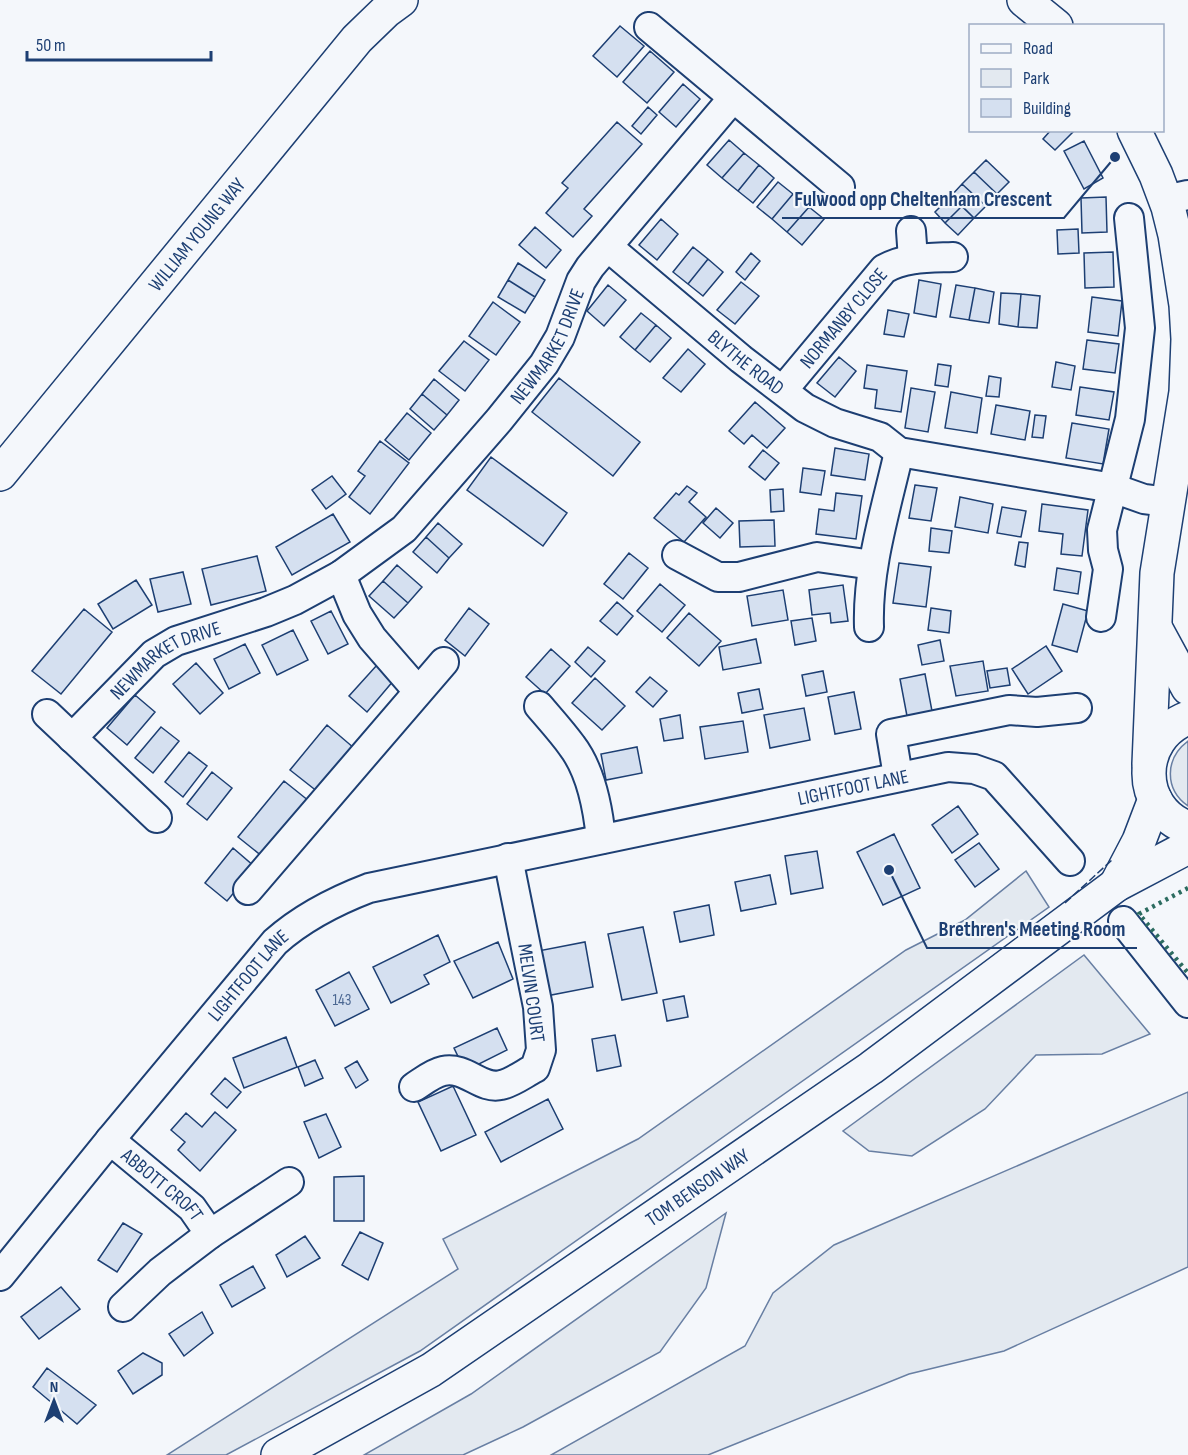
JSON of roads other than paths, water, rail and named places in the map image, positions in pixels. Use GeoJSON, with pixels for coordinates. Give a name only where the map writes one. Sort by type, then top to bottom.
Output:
{"type":"FeatureCollection","features":[{"type":"Feature","properties":{"kind":"main road","name":"WILLIAM YOUNG WAY"},"geometry":{"type":"LineString","coordinates":[[0,474],[357,39],[401,0]]}},
{"type":"Feature","properties":{"kind":"main road"},"geometry":{"type":"LineString","coordinates":[[1024,0],[1054,24]]}},
{"type":"Feature","properties":{"kind":"main road"},"geometry":{"type":"LineString","coordinates":[[1135,132],[1156,175],[1176,198],[1175,236],[1186,305],[1187,392],[1157,573],[1149,778],[1155,800],[1168,816],[1188,828]]}},
{"type":"Feature","properties":{"kind":"main road"},"geometry":{"type":"LineString","coordinates":[[1155,628],[1188,688]]}},
{"type":"Feature","properties":{"kind":"main road"},"geometry":{"type":"LineString","coordinates":[[1149,764],[1153,750],[1165,733],[1188,718]]}},
{"type":"Feature","properties":{"kind":"main road"},"geometry":{"type":"LineString","coordinates":[[1109,891],[1139,841],[1155,800]]}},
{"type":"Feature","properties":{"kind":"main road"},"geometry":{"type":"LineString","coordinates":[[1109,891],[1188,847]]}},
{"type":"Feature","properties":{"kind":"main road","name":"TOM BENSON WAY"},"geometry":{"type":"LineString","coordinates":[[278,1455],[431,1370],[871,1068],[1109,891]]}},
{"type":"Feature","properties":{"kind":"street"},"geometry":{"type":"LineString","coordinates":[[648,27],[840,187]]}},
{"type":"Feature","properties":{"kind":"street","name":"NEWMARKET DRIVE"},"geometry":{"type":"LineString","coordinates":[[72,738],[154,654],[176,641],[285,604],[341,575],[404,529],[499,420],[553,350],[581,281],[590,267],[733,98]]}},
{"type":"Feature","properties":{"kind":"street"},"geometry":{"type":"LineString","coordinates":[[1101,616],[1108,569],[1103,550],[1102,530],[1130,419],[1136,382],[1140,328],[1139,299],[1129,218]]}},
{"type":"Feature","properties":{"kind":"street","name":"NORMANBY CLOSE"},"geometry":{"type":"LineString","coordinates":[[911,231],[913,259]]}},
{"type":"Feature","properties":{"kind":"street","name":"BLYTHE ROAD"},"geometry":{"type":"LineString","coordinates":[[608,247],[741,359],[805,408],[835,423],[880,436],[899,452],[1113,488],[1144,499],[1168,502]]}},
{"type":"Feature","properties":{"kind":"street","name":"NORMANBY CLOSE"},"geometry":{"type":"LineString","coordinates":[[783,390],[884,269],[897,262],[913,259],[953,257]]}},
{"type":"Feature","properties":{"kind":"street"},"geometry":{"type":"LineString","coordinates":[[869,627],[868,610],[873,565],[899,452]]}},
{"type":"Feature","properties":{"kind":"street"},"geometry":{"type":"LineString","coordinates":[[677,555],[718,577],[739,577],[817,557],[873,565]]}},
{"type":"Feature","properties":{"kind":"street"},"geometry":{"type":"LineString","coordinates":[[341,575],[357,614],[372,638],[418,691]]}},
{"type":"Feature","properties":{"kind":"street"},"geometry":{"type":"LineString","coordinates":[[248,890],[444,662]]}},
{"type":"Feature","properties":{"kind":"street"},"geometry":{"type":"LineString","coordinates":[[539,706],[574,748],[588,777],[599,819],[601,839]]}},
{"type":"Feature","properties":{"kind":"street"},"geometry":{"type":"LineString","coordinates":[[898,776],[891,734],[1009,711],[1037,712],[1077,708]]}},
{"type":"Feature","properties":{"kind":"street"},"geometry":{"type":"LineString","coordinates":[[46,714],[157,818]]}},
{"type":"Feature","properties":{"kind":"street","name":"LIGHTFOOT LANE"},"geometry":{"type":"LineString","coordinates":[[0,1276],[275,942],[290,929],[339,899],[369,888],[508,858],[898,776],[958,766],[994,776],[1070,861]]}},
{"type":"Feature","properties":{"kind":"street","name":"MELVIN COURT"},"geometry":{"type":"LineString","coordinates":[[414,1087],[442,1071],[458,1071],[473,1076],[488,1085],[502,1085],[535,1068],[541,1050],[538,1008],[508,858]]}},
{"type":"Feature","properties":{"kind":"street"},"geometry":{"type":"LineString","coordinates":[[1123,921],[1188,1003]]}},
{"type":"Feature","properties":{"kind":"street","name":"ABBOTT CROFT"},"geometry":{"type":"LineString","coordinates":[[110,1140],[192,1208],[210,1234]]}},
{"type":"Feature","properties":{"kind":"street","name":"ABBOTT CROFT"},"geometry":{"type":"LineString","coordinates":[[123,1307],[160,1272],[210,1234],[290,1182]]}},
{"type":"Feature","properties":{"kind":"place","name":"Fulwood opp Cheltenham Crescent"},"geometry":{"type":"Point","coordinates":[1115,157]}},
{"type":"Feature","properties":{"kind":"place","name":"Brethren's Meeting Room"},"geometry":{"type":"Point","coordinates":[889,870]}}]}
